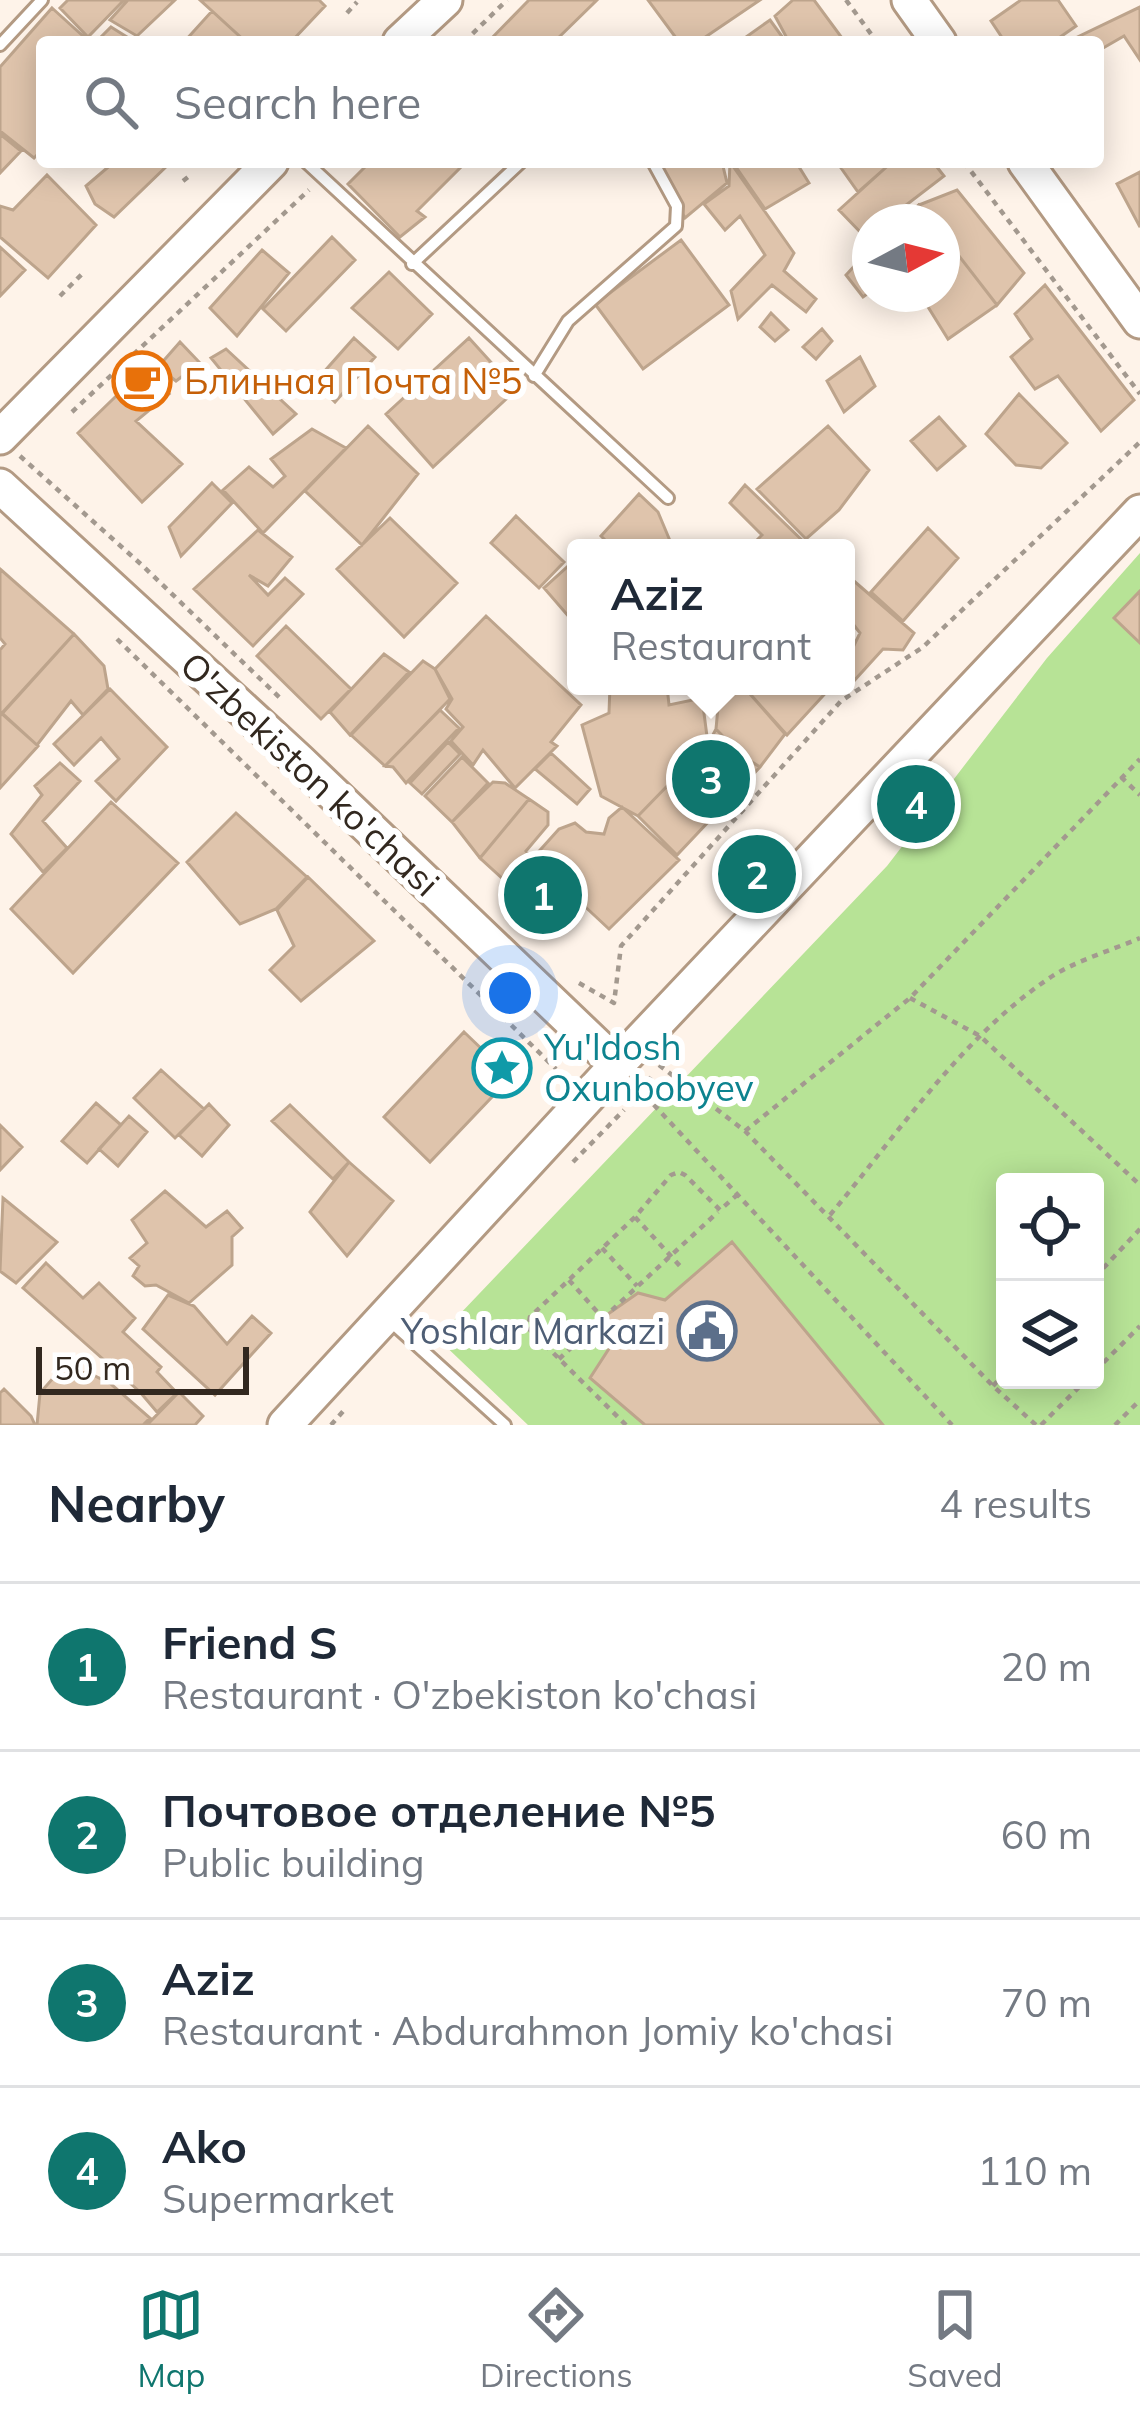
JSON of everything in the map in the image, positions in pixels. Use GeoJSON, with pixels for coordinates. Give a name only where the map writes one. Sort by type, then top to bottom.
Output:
{"type":"FeatureCollection","features":[{"type":"Feature","properties":{"kind":"main road"},"geometry":{"type":"LineString","coordinates":[[407,36],[446,0]]}},
{"type":"Feature","properties":{"kind":"main road"},"geometry":{"type":"LineString","coordinates":[[909,0],[935,36]]}},
{"type":"Feature","properties":{"kind":"main road"},"geometry":{"type":"LineString","coordinates":[[12,448],[266,168]]}},
{"type":"Feature","properties":{"kind":"main road"},"geometry":{"type":"LineString","coordinates":[[1029,168],[1140,321]]}},
{"type":"Feature","properties":{"kind":"main road","name":"O'zbekiston ko'chasi"},"geometry":{"type":"LineString","coordinates":[[6,478],[292,754],[638,1059]]}},
{"type":"Feature","properties":{"kind":"main road"},"geometry":{"type":"LineString","coordinates":[[285,1425],[384,1315],[638,1059],[1140,512]]}},
{"type":"Feature","properties":{"kind":"lane"},"geometry":{"type":"LineString","coordinates":[[0,44],[42,0]]}},
{"type":"Feature","properties":{"kind":"lane"},"geometry":{"type":"LineString","coordinates":[[312,168],[668,498]]}},
{"type":"Feature","properties":{"kind":"lane"},"geometry":{"type":"LineString","coordinates":[[412,264],[515,168]]}},
{"type":"Feature","properties":{"kind":"lane"},"geometry":{"type":"LineString","coordinates":[[534,376],[568,321],[676,226],[677,206],[655,168]]}},
{"type":"Feature","properties":{"kind":"lane"},"geometry":{"type":"LineString","coordinates":[[384,1315],[505,1425]]}},
{"type":"Feature","properties":{"kind":"path"},"geometry":{"type":"LineString","coordinates":[[470,36],[507,0]]}},
{"type":"Feature","properties":{"kind":"path"},"geometry":{"type":"LineString","coordinates":[[846,0],[873,36]]}},
{"type":"Feature","properties":{"kind":"path"},"geometry":{"type":"LineString","coordinates":[[347,13],[357,2]]}},
{"type":"Feature","properties":{"kind":"path"},"geometry":{"type":"LineString","coordinates":[[969,168],[1140,394]]}},
{"type":"Feature","properties":{"kind":"path"},"geometry":{"type":"LineString","coordinates":[[183,181],[192,174]]}},
{"type":"Feature","properties":{"kind":"path"},"geometry":{"type":"LineString","coordinates":[[70,413],[322,178]]}},
{"type":"Feature","properties":{"kind":"path"},"geometry":{"type":"LineString","coordinates":[[60,296],[83,273]]}},
{"type":"Feature","properties":{"kind":"path"},"geometry":{"type":"LineString","coordinates":[[855,692],[923,647],[1140,442]]}},
{"type":"Feature","properties":{"kind":"path"},"geometry":{"type":"LineString","coordinates":[[6,478],[12,448]]}},
{"type":"Feature","properties":{"kind":"path"},"geometry":{"type":"LineString","coordinates":[[114,636],[556,1069]]}},
{"type":"Feature","properties":{"kind":"path"},"geometry":{"type":"LineString","coordinates":[[614,1003],[620,946],[850,695]]}},
{"type":"Feature","properties":{"kind":"path"},"geometry":{"type":"LineString","coordinates":[[745,1130],[910,998],[1140,759]]}},
{"type":"Feature","properties":{"kind":"path"},"geometry":{"type":"LineString","coordinates":[[1121,777],[1140,795]]}},
{"type":"Feature","properties":{"kind":"path"},"geometry":{"type":"LineString","coordinates":[[830,1215],[980,1036],[1053,976],[1140,938]]}},
{"type":"Feature","properties":{"kind":"path"},"geometry":{"type":"LineString","coordinates":[[910,998],[980,1036],[1140,1185]]}},
{"type":"Feature","properties":{"kind":"path"},"geometry":{"type":"LineString","coordinates":[[638,1059],[745,1130],[993,1386],[1038,1425],[1076,1389]]}},
{"type":"Feature","properties":{"kind":"path"},"geometry":{"type":"LineString","coordinates":[[641,1091],[952,1425]]}},
{"type":"Feature","properties":{"kind":"path"},"geometry":{"type":"LineString","coordinates":[[626,1425],[528,1328],[530,1317],[671,1175],[679,1172],[720,1210]]}},
{"type":"Feature","properties":{"kind":"path"},"geometry":{"type":"LineString","coordinates":[[559,1359],[737,1195]]}},
{"type":"Feature","properties":{"kind":"path"},"geometry":{"type":"LineString","coordinates":[[635,1216],[680,1266]]}},
{"type":"Feature","properties":{"kind":"path"},"geometry":{"type":"LineString","coordinates":[[1104,1267],[1140,1229]]}},
{"type":"Feature","properties":{"kind":"path"},"geometry":{"type":"LineString","coordinates":[[602,1248],[637,1286]]}},
{"type":"Feature","properties":{"kind":"path"},"geometry":{"type":"LineString","coordinates":[[568,1280],[602,1318]]}},
{"type":"Feature","properties":{"kind":"path"},"geometry":{"type":"LineString","coordinates":[[1104,1362],[1140,1326]]}},
{"type":"Feature","properties":{"kind":"path"},"geometry":{"type":"LineString","coordinates":[[993,1386],[996,1383]]}},
{"type":"Feature","properties":{"kind":"path"},"geometry":{"type":"LineString","coordinates":[[1115,1425],[1140,1400]]}},
{"type":"Feature","properties":{"kind":"green space"},"geometry":{"type":"Polygon","coordinates":[[[1140,553],[1140,1425],[528,1425],[437,1338],[887,866],[1047,658],[1140,553]]]}},
{"type":"Feature","properties":{"kind":"building"},"geometry":{"type":"Polygon","coordinates":[[[68,0],[124,0],[89,36],[60,8],[68,0]]]}},
{"type":"Feature","properties":{"kind":"building"},"geometry":{"type":"Polygon","coordinates":[[[128,0],[175,0],[137,36],[110,20],[128,0]]]}},
{"type":"Feature","properties":{"kind":"building"},"geometry":{"type":"Polygon","coordinates":[[[200,0],[319,0],[325,6],[297,36],[239,36],[200,0]]]}},
{"type":"Feature","properties":{"kind":"building"},"geometry":{"type":"Polygon","coordinates":[[[529,0],[597,0],[560,36],[494,36],[529,0]]]}},
{"type":"Feature","properties":{"kind":"building"},"geometry":{"type":"Polygon","coordinates":[[[648,0],[760,0],[707,36],[675,36],[648,0]]]}},
{"type":"Feature","properties":{"kind":"building"},"geometry":{"type":"Polygon","coordinates":[[[793,0],[814,0],[841,36],[786,36],[775,16],[793,0]]]}},
{"type":"Feature","properties":{"kind":"building"},"geometry":{"type":"Polygon","coordinates":[[[1021,0],[1058,0],[1076,26],[1062,36],[1001,36],[991,21],[1021,0]]]}},
{"type":"Feature","properties":{"kind":"building"},"geometry":{"type":"Polygon","coordinates":[[[1140,7],[1140,60],[1124,36],[1104,48],[1104,36],[1080,36],[1140,7]]]}},
{"type":"Feature","properties":{"kind":"building"},"geometry":{"type":"Polygon","coordinates":[[[52,8],[83,36],[36,36],[34,158],[0,131],[0,67],[52,8]]]}},
{"type":"Feature","properties":{"kind":"building"},"geometry":{"type":"Polygon","coordinates":[[[212,11],[239,36],[189,36],[212,11]]]}},
{"type":"Feature","properties":{"kind":"building"},"geometry":{"type":"Polygon","coordinates":[[[770,20],[782,36],[747,36],[770,20]]]}},
{"type":"Feature","properties":{"kind":"building"},"geometry":{"type":"Polygon","coordinates":[[[111,27],[125,36],[102,36],[111,27]]]}},
{"type":"Feature","properties":{"kind":"building"},"geometry":{"type":"Polygon","coordinates":[[[0,134],[21,151],[0,173],[0,134]]]}},
{"type":"Feature","properties":{"kind":"building"},"geometry":{"type":"Polygon","coordinates":[[[107,168],[165,168],[114,217],[95,204],[86,186],[107,168]]]}},
{"type":"Feature","properties":{"kind":"building"},"geometry":{"type":"Polygon","coordinates":[[[364,168],[460,168],[417,211],[425,217],[400,237],[348,184],[364,168]]]}},
{"type":"Feature","properties":{"kind":"building"},"geometry":{"type":"Polygon","coordinates":[[[656,168],[723,168],[727,183],[685,218],[656,168]]]}},
{"type":"Feature","properties":{"kind":"building"},"geometry":{"type":"Polygon","coordinates":[[[730,168],[734,168],[794,253],[784,271],[816,299],[806,312],[772,285],[738,319],[731,291],[765,255],[740,216],[725,230],[704,204],[729,186],[730,168]]]}},
{"type":"Feature","properties":{"kind":"building"},"geometry":{"type":"Polygon","coordinates":[[[737,168],[800,168],[809,183],[765,209],[737,168]]]}},
{"type":"Feature","properties":{"kind":"building"},"geometry":{"type":"Polygon","coordinates":[[[841,168],[885,168],[858,192],[841,168]]]}},
{"type":"Feature","properties":{"kind":"building"},"geometry":{"type":"Polygon","coordinates":[[[885,168],[938,168],[944,176],[907,204],[852,204],[852,224],[839,210],[885,168]]]}},
{"type":"Feature","properties":{"kind":"building"},"geometry":{"type":"Polygon","coordinates":[[[1140,172],[1140,227],[1117,184],[1140,172]]]}},
{"type":"Feature","properties":{"kind":"building"},"geometry":{"type":"Polygon","coordinates":[[[47,175],[96,225],[48,278],[0,237],[0,206],[13,210],[47,175]]]}},
{"type":"Feature","properties":{"kind":"building"},"geometry":{"type":"Polygon","coordinates":[[[957,190],[1024,273],[997,305],[960,257],[960,204],[922,204],[957,190]]]}},
{"type":"Feature","properties":{"kind":"building"},"geometry":{"type":"Polygon","coordinates":[[[332,237],[355,260],[286,331],[263,309],[332,237]]]}},
{"type":"Feature","properties":{"kind":"building"},"geometry":{"type":"Polygon","coordinates":[[[681,240],[729,305],[643,369],[595,304],[681,240]]]}},
{"type":"Feature","properties":{"kind":"building"},"geometry":{"type":"Polygon","coordinates":[[[0,247],[25,270],[0,296],[0,247]]]}},
{"type":"Feature","properties":{"kind":"building"},"geometry":{"type":"Polygon","coordinates":[[[262,250],[289,273],[237,336],[210,308],[262,250]]]}},
{"type":"Feature","properties":{"kind":"building"},"geometry":{"type":"Polygon","coordinates":[[[960,257],[997,305],[948,339],[931,312],[960,312],[960,257]]]}},
{"type":"Feature","properties":{"kind":"building"},"geometry":{"type":"Polygon","coordinates":[[[389,272],[432,314],[398,349],[352,308],[389,272]]]}},
{"type":"Feature","properties":{"kind":"building"},"geometry":{"type":"Polygon","coordinates":[[[1045,285],[1134,400],[1101,431],[1058,376],[1035,389],[1011,357],[1032,339],[1015,314],[1045,285]]]}},
{"type":"Feature","properties":{"kind":"building"},"geometry":{"type":"Polygon","coordinates":[[[771,313],[788,330],[775,341],[760,327],[771,313]]]}},
{"type":"Feature","properties":{"kind":"building"},"geometry":{"type":"Polygon","coordinates":[[[822,329],[832,341],[816,359],[803,347],[822,329]]]}},
{"type":"Feature","properties":{"kind":"building"},"geometry":{"type":"Polygon","coordinates":[[[354,338],[375,357],[335,402],[315,382],[354,338]]]}},
{"type":"Feature","properties":{"kind":"building"},"geometry":{"type":"Polygon","coordinates":[[[469,338],[516,390],[433,467],[386,414],[469,338]]]}},
{"type":"Feature","properties":{"kind":"building"},"geometry":{"type":"Polygon","coordinates":[[[180,342],[200,363],[176,381],[158,367],[180,342]]]}},
{"type":"Feature","properties":{"kind":"building"},"geometry":{"type":"Polygon","coordinates":[[[226,349],[296,414],[273,434],[211,358],[226,349]]]}},
{"type":"Feature","properties":{"kind":"building"},"geometry":{"type":"Polygon","coordinates":[[[860,357],[875,386],[844,412],[827,381],[860,357]]]}},
{"type":"Feature","properties":{"kind":"building"},"geometry":{"type":"Polygon","coordinates":[[[143,370],[169,394],[136,421],[182,464],[142,502],[78,433],[143,370]]]}},
{"type":"Feature","properties":{"kind":"building"},"geometry":{"type":"Polygon","coordinates":[[[1019,394],[1067,443],[1041,468],[1016,465],[986,434],[1019,394]]]}},
{"type":"Feature","properties":{"kind":"building"},"geometry":{"type":"Polygon","coordinates":[[[939,417],[965,446],[937,470],[911,441],[939,417]]]}},
{"type":"Feature","properties":{"kind":"building"},"geometry":{"type":"Polygon","coordinates":[[[368,426],[418,474],[362,545],[305,491],[368,426]]]}},
{"type":"Feature","properties":{"kind":"building"},"geometry":{"type":"Polygon","coordinates":[[[828,426],[869,470],[839,510],[806,539],[757,489],[828,426]]]}},
{"type":"Feature","properties":{"kind":"building"},"geometry":{"type":"Polygon","coordinates":[[[312,429],[346,448],[263,533],[223,490],[249,467],[273,487],[285,476],[271,459],[312,429]]]}},
{"type":"Feature","properties":{"kind":"building"},"geometry":{"type":"Polygon","coordinates":[[[212,483],[232,503],[181,556],[169,527],[212,483]]]}},
{"type":"Feature","properties":{"kind":"building"},"geometry":{"type":"Polygon","coordinates":[[[745,485],[801,539],[758,539],[762,535],[730,503],[745,485]]]}},
{"type":"Feature","properties":{"kind":"building"},"geometry":{"type":"Polygon","coordinates":[[[639,494],[658,512],[669,539],[604,539],[601,536],[639,494]]]}},
{"type":"Feature","properties":{"kind":"building"},"geometry":{"type":"Polygon","coordinates":[[[516,516],[564,562],[539,588],[491,543],[516,516]]]}},
{"type":"Feature","properties":{"kind":"building"},"geometry":{"type":"Polygon","coordinates":[[[390,518],[457,583],[404,637],[337,569],[390,518]]]}},
{"type":"Feature","properties":{"kind":"building"},"geometry":{"type":"Polygon","coordinates":[[[928,528],[958,558],[903,621],[871,592],[928,528]]]}},
{"type":"Feature","properties":{"kind":"building"},"geometry":{"type":"Polygon","coordinates":[[[258,530],[292,557],[268,586],[249,575],[268,595],[285,578],[303,594],[253,646],[194,589],[258,530]]]}},
{"type":"Feature","properties":{"kind":"building"},"geometry":{"type":"Polygon","coordinates":[[[567,567],[567,615],[544,588],[567,567]]]}},
{"type":"Feature","properties":{"kind":"building"},"geometry":{"type":"Polygon","coordinates":[[[0,569],[74,634],[0,716],[0,650],[5,644],[0,638],[0,569]]]}},
{"type":"Feature","properties":{"kind":"building"},"geometry":{"type":"Polygon","coordinates":[[[855,582],[914,633],[903,650],[883,649],[855,680],[855,643],[860,633],[855,627],[855,582]]]}},
{"type":"Feature","properties":{"kind":"building"},"geometry":{"type":"Polygon","coordinates":[[[1140,591],[1140,643],[1114,618],[1140,591]]]}},
{"type":"Feature","properties":{"kind":"building"},"geometry":{"type":"Polygon","coordinates":[[[486,616],[581,705],[551,742],[557,746],[515,788],[483,750],[473,765],[451,741],[463,727],[446,709],[452,699],[435,669],[486,616]]]}},
{"type":"Feature","properties":{"kind":"building"},"geometry":{"type":"Polygon","coordinates":[[[286,626],[351,689],[321,719],[257,656],[286,626]]]}},
{"type":"Feature","properties":{"kind":"building"},"geometry":{"type":"Polygon","coordinates":[[[74,634],[104,666],[108,689],[83,715],[71,701],[37,745],[2,713],[74,634]]]}},
{"type":"Feature","properties":{"kind":"building"},"geometry":{"type":"Polygon","coordinates":[[[384,654],[409,672],[350,735],[330,712],[384,654]]]}},
{"type":"Feature","properties":{"kind":"building"},"geometry":{"type":"Polygon","coordinates":[[[423,661],[435,669],[450,699],[385,766],[351,735],[423,661]]]}},
{"type":"Feature","properties":{"kind":"building"},"geometry":{"type":"Polygon","coordinates":[[[110,689],[167,747],[116,801],[96,781],[119,759],[101,738],[74,765],[54,744],[110,689]]]}},
{"type":"Feature","properties":{"kind":"building"},"geometry":{"type":"Polygon","coordinates":[[[610,695],[668,695],[669,705],[702,698],[708,744],[638,816],[601,796],[582,725],[609,713],[610,695]]]}},
{"type":"Feature","properties":{"kind":"building"},"geometry":{"type":"Polygon","coordinates":[[[719,695],[751,695],[785,734],[760,767],[716,729],[719,695]]]}},
{"type":"Feature","properties":{"kind":"building"},"geometry":{"type":"Polygon","coordinates":[[[751,695],[824,695],[787,735],[751,695]]]}},
{"type":"Feature","properties":{"kind":"building"},"geometry":{"type":"Polygon","coordinates":[[[440,710],[459,728],[406,783],[393,767],[385,766],[440,710]]]}},
{"type":"Feature","properties":{"kind":"building"},"geometry":{"type":"Polygon","coordinates":[[[0,716],[38,746],[0,788],[0,716]]]}},
{"type":"Feature","properties":{"kind":"building"},"geometry":{"type":"Polygon","coordinates":[[[716,729],[760,767],[677,855],[638,816],[708,744],[716,729]]]}},
{"type":"Feature","properties":{"kind":"building"},"geometry":{"type":"Polygon","coordinates":[[[448,742],[460,754],[422,794],[410,783],[448,742]]]}},
{"type":"Feature","properties":{"kind":"building"},"geometry":{"type":"Polygon","coordinates":[[[551,753],[590,789],[577,804],[535,769],[551,753]]]}},
{"type":"Feature","properties":{"kind":"building"},"geometry":{"type":"Polygon","coordinates":[[[462,757],[488,783],[452,822],[425,796],[462,757]]]}},
{"type":"Feature","properties":{"kind":"building"},"geometry":{"type":"Polygon","coordinates":[[[60,763],[80,781],[43,821],[67,848],[43,872],[11,834],[42,795],[35,786],[60,763]]]}},
{"type":"Feature","properties":{"kind":"building"},"geometry":{"type":"Polygon","coordinates":[[[493,782],[505,783],[529,799],[480,858],[452,822],[493,782]]]}},
{"type":"Feature","properties":{"kind":"building"},"geometry":{"type":"Polygon","coordinates":[[[529,799],[548,812],[548,825],[526,851],[539,867],[517,892],[480,858],[529,799]]]}},
{"type":"Feature","properties":{"kind":"building"},"geometry":{"type":"Polygon","coordinates":[[[111,802],[178,863],[73,973],[11,909],[111,802]]]}},
{"type":"Feature","properties":{"kind":"building"},"geometry":{"type":"Polygon","coordinates":[[[622,807],[679,860],[609,929],[533,858],[559,829],[575,823],[586,832],[604,834],[609,818],[622,807]]]}},
{"type":"Feature","properties":{"kind":"building"},"geometry":{"type":"Polygon","coordinates":[[[236,813],[307,877],[276,909],[240,924],[187,862],[236,813]]]}},
{"type":"Feature","properties":{"kind":"building"},"geometry":{"type":"Polygon","coordinates":[[[308,877],[374,941],[301,1001],[270,970],[294,946],[277,910],[308,877]]]}},
{"type":"Feature","properties":{"kind":"building"},"geometry":{"type":"Polygon","coordinates":[[[464,1032],[511,1077],[430,1162],[384,1117],[464,1032]]]}},
{"type":"Feature","properties":{"kind":"building"},"geometry":{"type":"Polygon","coordinates":[[[161,1070],[204,1109],[175,1138],[134,1098],[161,1070]]]}},
{"type":"Feature","properties":{"kind":"building"},"geometry":{"type":"Polygon","coordinates":[[[96,1103],[121,1125],[87,1163],[62,1141],[96,1103]]]}},
{"type":"Feature","properties":{"kind":"building"},"geometry":{"type":"Polygon","coordinates":[[[209,1104],[229,1125],[202,1156],[179,1135],[209,1104]]]}},
{"type":"Feature","properties":{"kind":"building"},"geometry":{"type":"Polygon","coordinates":[[[290,1105],[349,1162],[333,1179],[272,1121],[290,1105]]]}},
{"type":"Feature","properties":{"kind":"building"},"geometry":{"type":"Polygon","coordinates":[[[129,1116],[147,1132],[118,1166],[99,1149],[129,1116]]]}},
{"type":"Feature","properties":{"kind":"building"},"geometry":{"type":"Polygon","coordinates":[[[0,1125],[22,1147],[0,1170],[0,1125]]]}},
{"type":"Feature","properties":{"kind":"building"},"geometry":{"type":"Polygon","coordinates":[[[349,1162],[393,1201],[347,1256],[310,1212],[349,1162]]]}},
{"type":"Feature","properties":{"kind":"building"},"geometry":{"type":"Polygon","coordinates":[[[165,1191],[206,1227],[227,1211],[242,1228],[232,1237],[232,1265],[189,1303],[156,1285],[145,1286],[133,1276],[139,1266],[130,1258],[147,1243],[132,1220],[165,1191]]]}},
{"type":"Feature","properties":{"kind":"building"},"geometry":{"type":"Polygon","coordinates":[[[3,1198],[57,1242],[16,1283],[0,1271],[3,1198]]]}},
{"type":"Feature","properties":{"kind":"building","name":"Yoshlar Markazi"},"geometry":{"type":"Polygon","coordinates":[[[732,1242],[883,1425],[645,1425],[590,1378],[610,1347],[608,1314],[638,1293],[665,1300],[732,1242]]]}},
{"type":"Feature","properties":{"kind":"building"},"geometry":{"type":"Polygon","coordinates":[[[46,1263],[83,1298],[99,1283],[135,1318],[123,1332],[161,1367],[157,1372],[177,1393],[157,1412],[23,1288],[46,1263]]]}},
{"type":"Feature","properties":{"kind":"building"},"geometry":{"type":"Polygon","coordinates":[[[168,1295],[194,1306],[227,1344],[252,1316],[271,1333],[215,1395],[143,1329],[168,1295]]]}},
{"type":"Feature","properties":{"kind":"building"},"geometry":{"type":"Polygon","coordinates":[[[89,1373],[111,1384],[150,1418],[143,1425],[37,1425],[40,1393],[54,1377],[89,1373]]]}},
{"type":"Feature","properties":{"kind":"building"},"geometry":{"type":"Polygon","coordinates":[[[4,1389],[31,1416],[35,1425],[0,1425],[4,1389]]]}},
{"type":"Feature","properties":{"kind":"building"},"geometry":{"type":"Polygon","coordinates":[[[179,1392],[203,1416],[195,1425],[147,1425],[179,1392]]]}},
{"type":"Feature","properties":{"kind":"place","name":"Блинная Почта №5"},"geometry":{"type":"Point","coordinates":[142,381]}},
{"type":"Feature","properties":{"kind":"place","name":"Aziz"},"geometry":{"type":"Point","coordinates":[711,779]}},
{"type":"Feature","properties":{"kind":"place","name":"Ako"},"geometry":{"type":"Point","coordinates":[916,804]}},
{"type":"Feature","properties":{"kind":"place","name":"Почтовое отделение №5"},"geometry":{"type":"Point","coordinates":[757,874]}},
{"type":"Feature","properties":{"kind":"place","name":"Friend S"},"geometry":{"type":"Point","coordinates":[543,895]}},
{"type":"Feature","properties":{"kind":"place","name":"Yu'ldosh Oxunbobyev"},"geometry":{"type":"Point","coordinates":[502,1068]}},
{"type":"Feature","properties":{"kind":"place","name":"Yoshlar Markazi"},"geometry":{"type":"Point","coordinates":[707,1331]}}]}
